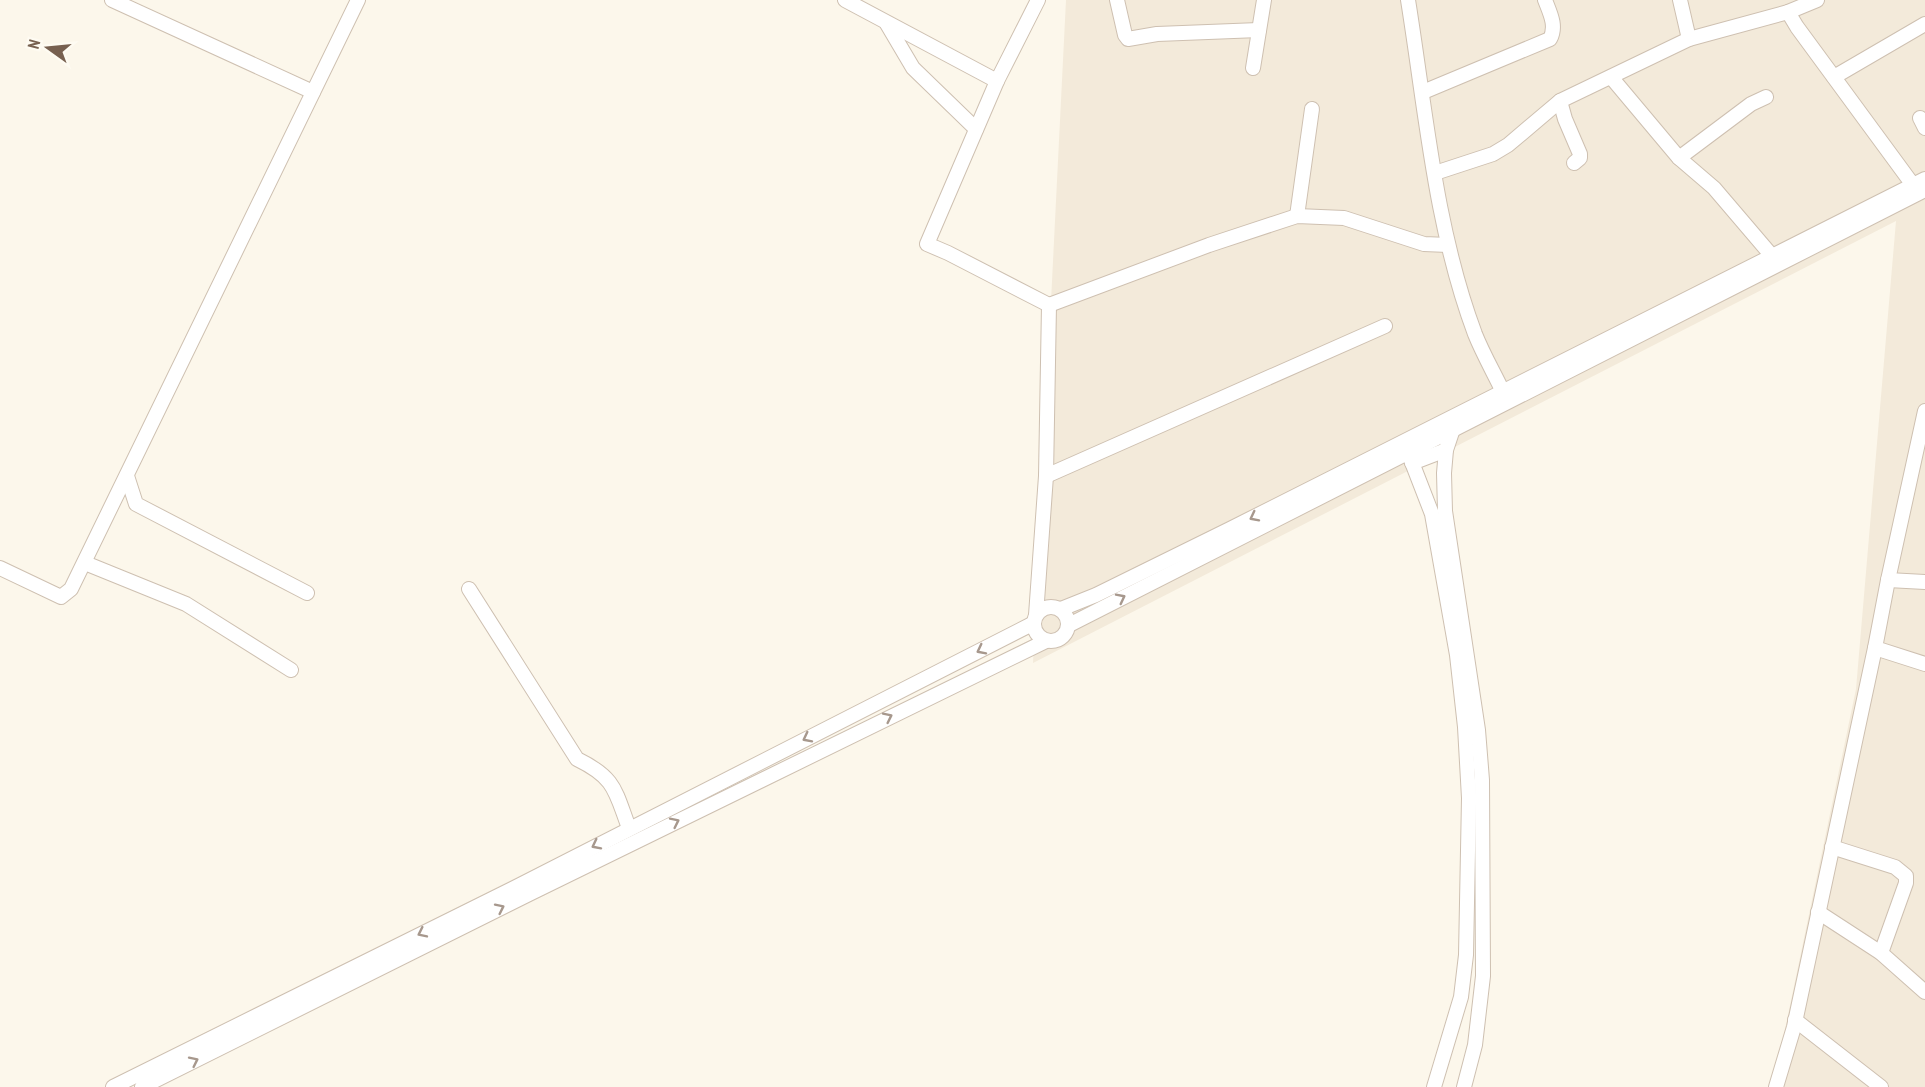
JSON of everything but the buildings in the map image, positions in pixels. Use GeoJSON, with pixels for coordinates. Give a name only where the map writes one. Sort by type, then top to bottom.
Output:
{"type":"FeatureCollection","features":[{"type":"Feature","properties":{"kind":"street"},"geometry":{"type":"LineString","coordinates":[[112,0],[313,92]]}},
{"type":"Feature","properties":{"kind":"street"},"geometry":{"type":"LineString","coordinates":[[0,568],[61,597],[71,589],[358,0]]}},
{"type":"Feature","properties":{"kind":"street"},"geometry":{"type":"LineString","coordinates":[[844,0],[997,81]]}},
{"type":"Feature","properties":{"kind":"street"},"geometry":{"type":"LineString","coordinates":[[1038,0],[997,81],[927,244],[1049,305],[1209,245],[1297,216],[1344,218],[1424,244],[1448,245]]}},
{"type":"Feature","properties":{"kind":"street"},"geometry":{"type":"LineString","coordinates":[[1117,0],[1125,35],[1128,39],[1157,34],[1259,30]]}},
{"type":"Feature","properties":{"kind":"street"},"geometry":{"type":"LineString","coordinates":[[1253,68],[1264,0]]}},
{"type":"Feature","properties":{"kind":"street"},"geometry":{"type":"LineString","coordinates":[[1408,0],[1448,245],[1476,336],[1503,392]]}},
{"type":"Feature","properties":{"kind":"street"},"geometry":{"type":"LineString","coordinates":[[1423,92],[1550,39],[1554,33],[1553,23],[1545,0]]}},
{"type":"Feature","properties":{"kind":"street"},"geometry":{"type":"LineString","coordinates":[[1680,0],[1689,39]]}},
{"type":"Feature","properties":{"kind":"street"},"geometry":{"type":"LineString","coordinates":[[1435,173],[1493,154],[1508,145],[1560,101],[1689,39],[1788,12],[1817,0]]}},
{"type":"Feature","properties":{"kind":"street"},"geometry":{"type":"LineString","coordinates":[[1788,12],[1833,77],[1921,185]]}},
{"type":"Feature","properties":{"kind":"street"},"geometry":{"type":"LineString","coordinates":[[885,22],[913,68],[976,129]]}},
{"type":"Feature","properties":{"kind":"street"},"geometry":{"type":"LineString","coordinates":[[1833,77],[1925,24]]}},
{"type":"Feature","properties":{"kind":"street"},"geometry":{"type":"LineString","coordinates":[[1611,77],[1679,158],[1714,189],[1772,256]]}},
{"type":"Feature","properties":{"kind":"street"},"geometry":{"type":"LineString","coordinates":[[1679,158],[1751,104],[1766,97]]}},
{"type":"Feature","properties":{"kind":"street"},"geometry":{"type":"LineString","coordinates":[[1560,101],[1580,154],[1580,158],[1574,163]]}},
{"type":"Feature","properties":{"kind":"street"},"geometry":{"type":"LineString","coordinates":[[1297,216],[1312,109]]}},
{"type":"Feature","properties":{"kind":"street"},"geometry":{"type":"LineString","coordinates":[[113,1087],[520,885],[1035,619],[1044,608],[1058,608],[1106,590],[1772,256],[1921,185]]}},
{"type":"Feature","properties":{"kind":"street"},"geometry":{"type":"LineString","coordinates":[[1069,625],[1410,458],[1453,429],[1921,185]]}},
{"type":"Feature","properties":{"kind":"street"},"geometry":{"type":"LineString","coordinates":[[1046,640],[1038,636],[1035,619],[1046,476],[1049,305]]}},
{"type":"Feature","properties":{"kind":"street"},"geometry":{"type":"LineString","coordinates":[[1046,476],[1385,326]]}},
{"type":"Feature","properties":{"kind":"street"},"geometry":{"type":"LineString","coordinates":[[1776,1087],[1795,1020],[1925,411]]}},
{"type":"Feature","properties":{"kind":"street"},"geometry":{"type":"LineString","coordinates":[[1453,429],[1446,450],[1445,511],[1478,730],[1482,780],[1483,976],[1475,1045],[1464,1087]]}},
{"type":"Feature","properties":{"kind":"street"},"geometry":{"type":"LineString","coordinates":[[1410,458],[1446,450]]}},
{"type":"Feature","properties":{"kind":"street"},"geometry":{"type":"LineString","coordinates":[[1410,458],[1432,514],[1457,655],[1465,727],[1469,798],[1461,997],[1434,1087]]}},
{"type":"Feature","properties":{"kind":"street"},"geometry":{"type":"LineString","coordinates":[[1419,482],[1444,473]]}},
{"type":"Feature","properties":{"kind":"street"},"geometry":{"type":"LineString","coordinates":[[127,476],[136,504],[307,593]]}},
{"type":"Feature","properties":{"kind":"street"},"geometry":{"type":"LineString","coordinates":[[85,563],[186,604],[291,670]]}},
{"type":"Feature","properties":{"kind":"street"},"geometry":{"type":"LineString","coordinates":[[142,1087],[1046,640],[1059,640],[1066,634],[1068,619],[1058,608],[1040,575]]}},
{"type":"Feature","properties":{"kind":"street"},"geometry":{"type":"LineString","coordinates":[[1888,580],[1925,582]]}},
{"type":"Feature","properties":{"kind":"street"},"geometry":{"type":"LineString","coordinates":[[469,589],[577,759],[597,769],[612,783],[629,828]]}},
{"type":"Feature","properties":{"kind":"street"},"geometry":{"type":"LineString","coordinates":[[1875,648],[1925,664]]}},
{"type":"Feature","properties":{"kind":"street"},"geometry":{"type":"LineString","coordinates":[[1832,847],[1895,867],[1906,876],[1906,883],[1881,953]]}},
{"type":"Feature","properties":{"kind":"street"},"geometry":{"type":"LineString","coordinates":[[1818,912],[1881,953],[1925,992]]}},
{"type":"Feature","properties":{"kind":"street"},"geometry":{"type":"LineString","coordinates":[[1795,1020],[1881,1087]]}},
{"type":"Feature","properties":{"kind":"shaded area"},"geometry":{"type":"Polygon","coordinates":[[[1066,0],[1925,0],[1925,1087],[1773,1087],[1856,689],[1896,221],[1033,663],[1066,0]]]}}]}
